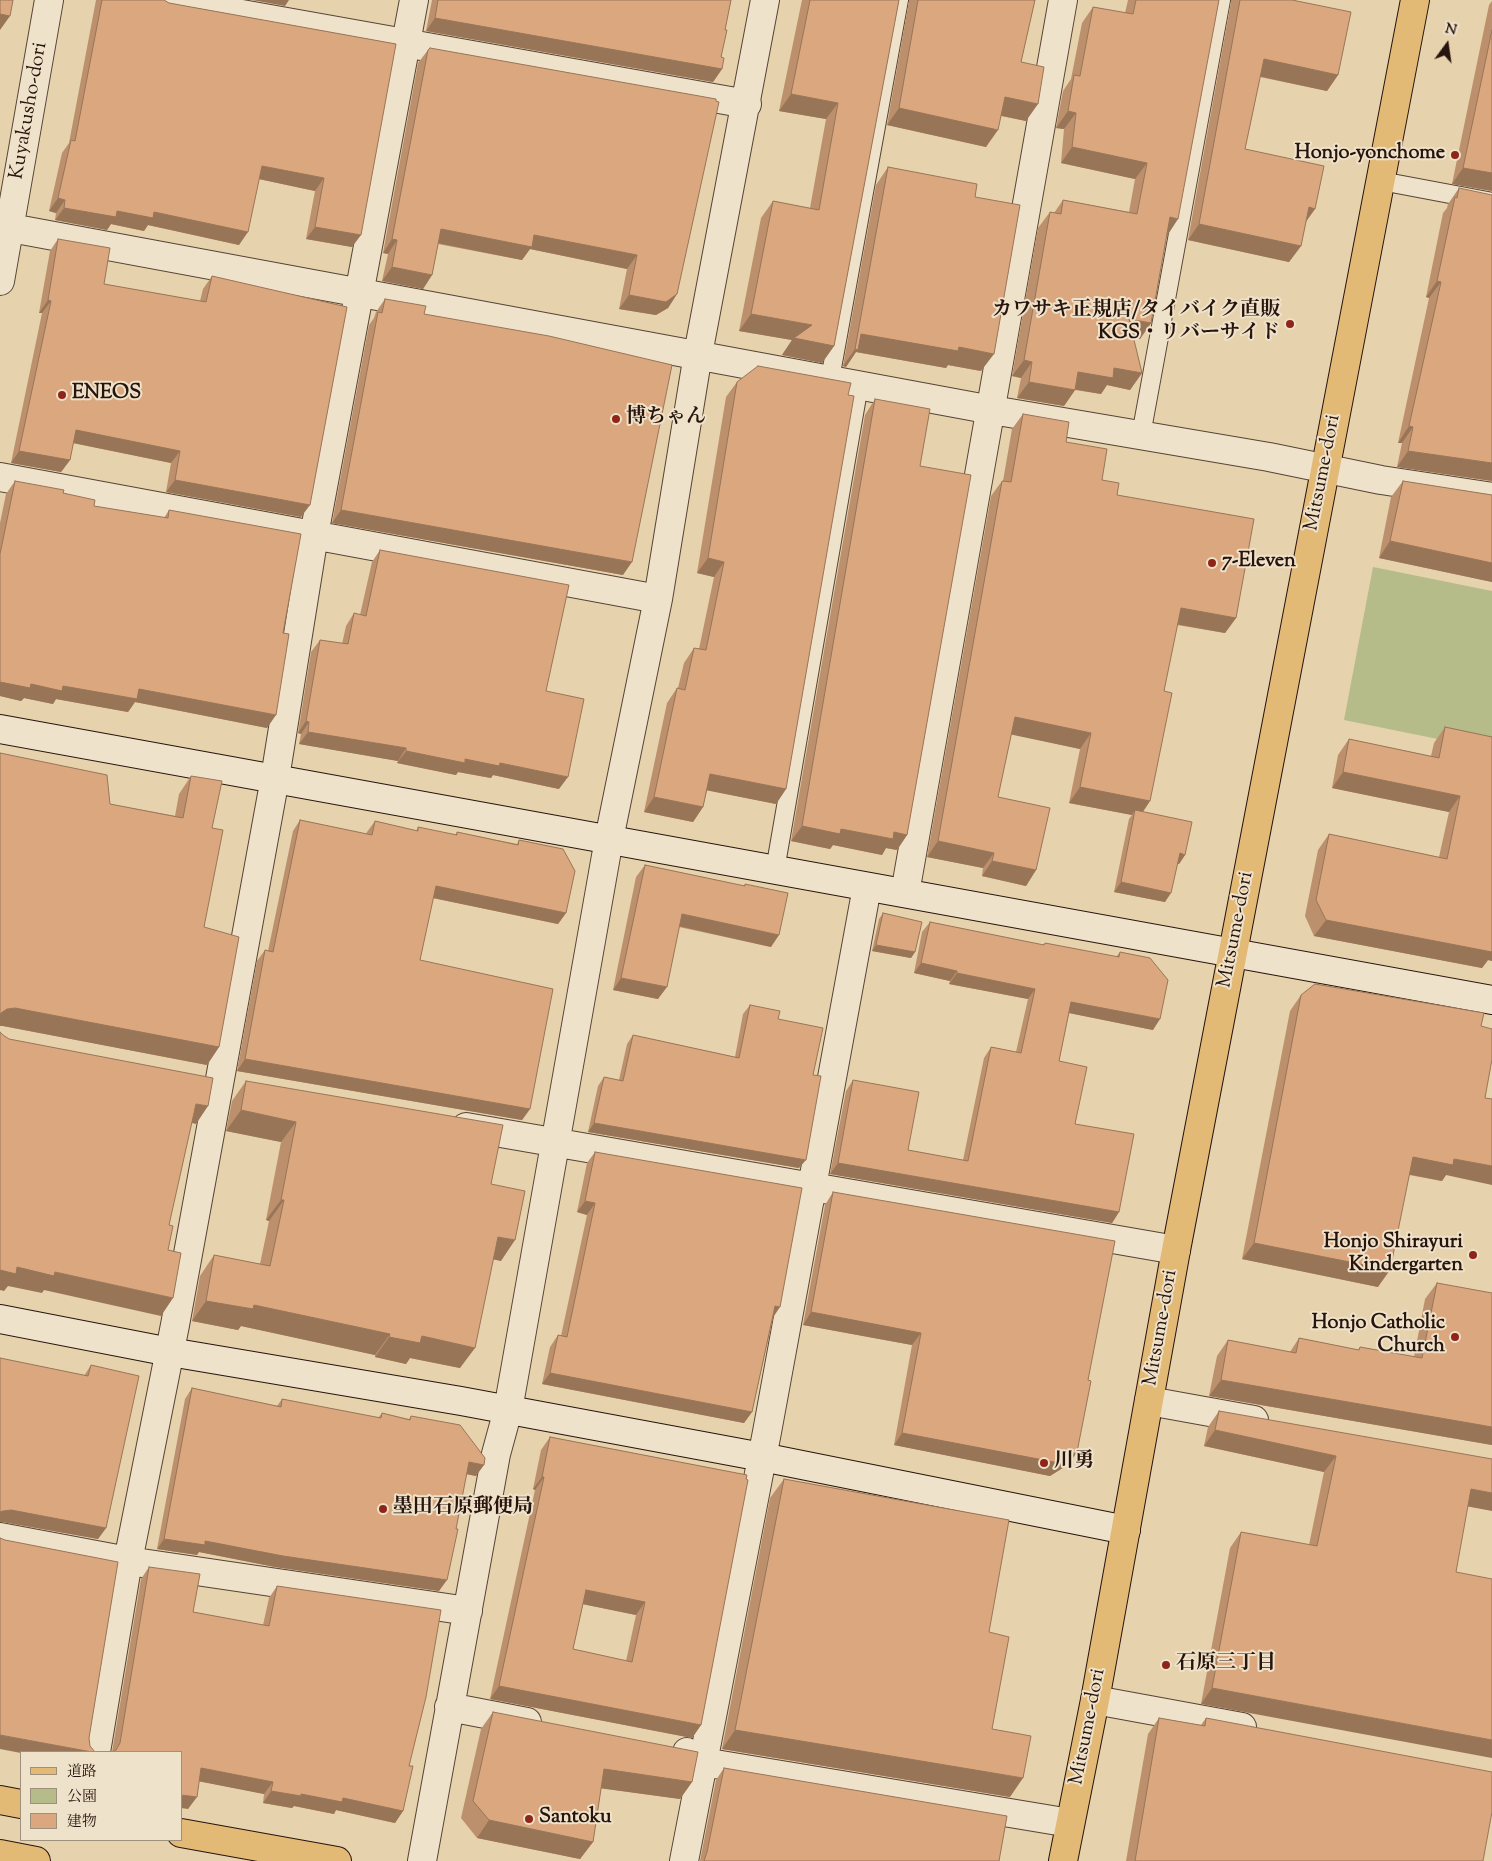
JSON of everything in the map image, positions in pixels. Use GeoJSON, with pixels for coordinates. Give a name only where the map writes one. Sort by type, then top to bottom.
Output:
{"type":"FeatureCollection","features":[{"type":"Feature","properties":{"kind":"main road","name":"Mitsume-dori"},"geometry":{"type":"LineString","coordinates":[[1062,1861],[1095,1700],[1176,1250],[1325,468],[1382,181],[1415,0]]}},
{"type":"Feature","properties":{"kind":"main road"},"geometry":{"type":"LineString","coordinates":[[0,1800],[20,1804]]}},
{"type":"Feature","properties":{"kind":"main road"},"geometry":{"type":"LineString","coordinates":[[182,1833],[337,1861]]}},
{"type":"Feature","properties":{"kind":"main road"},"geometry":{"type":"LineString","coordinates":[[0,1854],[36,1861]]}},
{"type":"Feature","properties":{"kind":"street","name":"Kuyakusho-dori"},"geometry":{"type":"LineString","coordinates":[[0,281],[5,227],[49,0]]}},
{"type":"Feature","properties":{"kind":"street"},"geometry":{"type":"LineString","coordinates":[[163,0],[747,104]]}},
{"type":"Feature","properties":{"kind":"street"},"geometry":{"type":"LineString","coordinates":[[96,1751],[128,1561],[170,1352],[275,778],[314,535],[414,0]]}},
{"type":"Feature","properties":{"kind":"street"},"geometry":{"type":"LineString","coordinates":[[422,1861],[496,1454],[508,1410],[609,839],[658,599],[698,354],[747,104],[765,0]]}},
{"type":"Feature","properties":{"kind":"street"},"geometry":{"type":"LineString","coordinates":[[904,893],[992,410],[1063,0]]}},
{"type":"Feature","properties":{"kind":"street"},"geometry":{"type":"LineString","coordinates":[[5,227],[992,410],[1325,468],[1381,480],[1492,497]]}},
{"type":"Feature","properties":{"kind":"street"},"geometry":{"type":"LineString","coordinates":[[0,477],[658,599]]}},
{"type":"Feature","properties":{"kind":"street"},"geometry":{"type":"LineString","coordinates":[[0,729],[1492,1000]]}},
{"type":"Feature","properties":{"kind":"street"},"geometry":{"type":"LineString","coordinates":[[684,1861],[762,1457],[866,887]]}},
{"type":"Feature","properties":{"kind":"street"},"geometry":{"type":"LineString","coordinates":[[444,1123],[812,1185],[1176,1250]]}},
{"type":"Feature","properties":{"kind":"street"},"geometry":{"type":"LineString","coordinates":[[0,1319],[170,1352],[508,1410],[762,1457],[1126,1530]]}},
{"type":"Feature","properties":{"kind":"street"},"geometry":{"type":"LineString","coordinates":[[1150,1401],[1278,1424]]}},
{"type":"Feature","properties":{"kind":"street"},"geometry":{"type":"LineString","coordinates":[[0,1537],[128,1561],[468,1611]]}},
{"type":"Feature","properties":{"kind":"street"},"geometry":{"type":"LineString","coordinates":[[1095,1700],[1271,1733]]}},
{"type":"Feature","properties":{"kind":"street"},"geometry":{"type":"LineString","coordinates":[[449,1707],[554,1727]]}},
{"type":"Feature","properties":{"kind":"street"},"geometry":{"type":"LineString","coordinates":[[660,1747],[689,1753],[703,1762],[1070,1823]]}},
{"type":"Feature","properties":{"kind":"lane"},"geometry":{"type":"LineString","coordinates":[[830,380],[898,0]]}},
{"type":"Feature","properties":{"kind":"lane"},"geometry":{"type":"LineString","coordinates":[[1141,435],[1221,0]]}},
{"type":"Feature","properties":{"kind":"lane"},"geometry":{"type":"LineString","coordinates":[[1382,181],[1492,202]]}},
{"type":"Feature","properties":{"kind":"lane"},"geometry":{"type":"LineString","coordinates":[[775,870],[859,385]]}},
{"type":"Feature","properties":{"kind":"green space"},"geometry":{"type":"Polygon","coordinates":[[[1373,567],[1492,591],[1492,750],[1344,720],[1373,567]]]}},
{"type":"Feature","properties":{"kind":"building"},"geometry":{"type":"Polygon","coordinates":[[[0,0],[13,0],[10,16],[0,14],[0,0]]]}},
{"type":"Feature","properties":{"kind":"building"},"geometry":{"type":"Polygon","coordinates":[[[102,0],[164,0],[169,3],[396,44],[361,235],[315,227],[324,178],[262,166],[248,232],[154,212],[153,218],[117,211],[116,217],[64,208],[65,200],[58,198],[71,140],[75,141],[102,0]]]}},
{"type":"Feature","properties":{"kind":"building"},"geometry":{"type":"Polygon","coordinates":[[[438,0],[731,0],[721,57],[724,58],[722,69],[435,18],[438,0]]]}},
{"type":"Feature","properties":{"kind":"building"},"geometry":{"type":"Polygon","coordinates":[[[810,0],[899,0],[834,346],[794,338],[812,325],[751,314],[773,201],[819,210],[838,103],[791,94],[810,0]]]}},
{"type":"Feature","properties":{"kind":"building"},"geometry":{"type":"Polygon","coordinates":[[[918,0],[1035,0],[1021,62],[1044,67],[1038,104],[1005,97],[998,130],[899,108],[918,0]]]}},
{"type":"Feature","properties":{"kind":"building"},"geometry":{"type":"Polygon","coordinates":[[[1136,0],[1219,0],[1178,219],[1170,217],[1151,323],[1129,319],[1142,373],[1114,368],[1113,378],[1078,372],[1075,390],[1029,382],[1032,362],[1024,360],[1050,212],[1061,214],[1063,200],[1137,214],[1147,163],[1072,147],[1076,113],[1068,111],[1074,75],[1080,76],[1093,7],[1133,14],[1136,0]]]}},
{"type":"Feature","properties":{"kind":"building"},"geometry":{"type":"Polygon","coordinates":[[[1240,0],[1292,0],[1351,12],[1338,75],[1264,59],[1245,149],[1324,166],[1315,209],[1309,207],[1301,246],[1199,224],[1240,0]]]}},
{"type":"Feature","properties":{"kind":"building"},"geometry":{"type":"Polygon","coordinates":[[[1492,30],[1492,173],[1463,168],[1492,30]]]}},
{"type":"Feature","properties":{"kind":"building"},"geometry":{"type":"Polygon","coordinates":[[[430,48],[716,99],[719,102],[677,294],[666,302],[629,295],[637,255],[534,235],[532,247],[441,229],[432,275],[392,267],[397,240],[392,239],[428,50],[430,48]]]}},
{"type":"Feature","properties":{"kind":"building"},"geometry":{"type":"Polygon","coordinates":[[[888,167],[977,184],[975,197],[1020,205],[994,354],[959,347],[958,351],[861,334],[858,350],[855,349],[888,167]]]}},
{"type":"Feature","properties":{"kind":"building"},"geometry":{"type":"Polygon","coordinates":[[[1459,188],[1492,195],[1492,463],[1408,451],[1413,427],[1409,426],[1441,282],[1437,281],[1455,197],[1457,198],[1459,188]]]}},
{"type":"Feature","properties":{"kind":"building"},"geometry":{"type":"Polygon","coordinates":[[[58,239],[110,248],[104,284],[206,302],[212,276],[347,307],[310,505],[175,480],[180,451],[76,430],[70,460],[19,451],[51,301],[48,300],[58,239]]]}},
{"type":"Feature","properties":{"kind":"building"},"geometry":{"type":"Polygon","coordinates":[[[385,299],[426,306],[424,314],[549,336],[672,365],[632,562],[341,510],[378,312],[382,313],[385,299]]]}},
{"type":"Feature","properties":{"kind":"building"},"geometry":{"type":"Polygon","coordinates":[[[758,366],[851,383],[848,395],[854,396],[786,789],[710,774],[703,807],[654,797],[677,688],[685,690],[694,648],[706,650],[724,562],[708,558],[737,382],[758,366]]]}},
{"type":"Feature","properties":{"kind":"building"},"geometry":{"type":"Polygon","coordinates":[[[875,399],[930,409],[920,466],[971,475],[907,835],[894,832],[893,839],[841,829],[840,834],[802,826],[875,399]]]}},
{"type":"Feature","properties":{"kind":"building"},"geometry":{"type":"Polygon","coordinates":[[[1023,414],[1069,422],[1066,442],[1107,449],[1102,480],[1119,483],[1117,495],[1254,519],[1236,618],[1181,608],[1164,691],[1172,693],[1150,801],[1080,787],[1091,733],[1015,717],[998,797],[1050,808],[1036,870],[992,861],[994,853],[938,841],[1002,481],[1011,482],[1023,414]]]}},
{"type":"Feature","properties":{"kind":"building"},"geometry":{"type":"Polygon","coordinates":[[[15,481],[64,490],[63,493],[95,500],[94,506],[168,518],[169,510],[301,534],[283,633],[289,634],[276,715],[139,689],[137,699],[63,686],[62,691],[31,684],[30,688],[0,682],[0,554],[15,481]]]}},
{"type":"Feature","properties":{"kind":"building"},"geometry":{"type":"Polygon","coordinates":[[[1403,481],[1492,495],[1492,563],[1390,541],[1403,481]]]}},
{"type":"Feature","properties":{"kind":"building"},"geometry":{"type":"Polygon","coordinates":[[[380,550],[569,585],[546,691],[584,699],[568,777],[500,763],[499,766],[465,759],[465,763],[406,751],[406,748],[308,732],[309,722],[306,721],[320,640],[348,644],[354,613],[366,616],[380,550]]]}},
{"type":"Feature","properties":{"kind":"building"},"geometry":{"type":"Polygon","coordinates":[[[1445,727],[1492,737],[1492,952],[1326,920],[1316,900],[1329,834],[1447,859],[1460,796],[1343,772],[1349,739],[1439,758],[1445,727]]]}},
{"type":"Feature","properties":{"kind":"building"},"geometry":{"type":"Polygon","coordinates":[[[0,753],[107,775],[110,804],[183,818],[191,776],[222,781],[212,828],[223,830],[204,927],[239,937],[219,1047],[15,1008],[7,1009],[0,1015],[0,753]]]}},
{"type":"Feature","properties":{"kind":"building"},"geometry":{"type":"Polygon","coordinates":[[[1135,810],[1192,822],[1185,855],[1180,853],[1171,893],[1121,882],[1135,810]]]}},
{"type":"Feature","properties":{"kind":"building"},"geometry":{"type":"Polygon","coordinates":[[[300,820],[372,835],[375,821],[418,831],[418,827],[457,835],[457,832],[518,845],[519,840],[563,849],[575,871],[566,913],[436,886],[420,960],[553,989],[530,1109],[245,1059],[265,950],[273,952],[300,820]]]}},
{"type":"Feature","properties":{"kind":"building"},"geometry":{"type":"Polygon","coordinates":[[[645,865],[788,893],[779,935],[682,914],[667,987],[621,978],[645,865]]]}},
{"type":"Feature","properties":{"kind":"building"},"geometry":{"type":"Polygon","coordinates":[[[883,913],[922,922],[915,952],[876,945],[883,913]]]}},
{"type":"Feature","properties":{"kind":"building"},"geometry":{"type":"Polygon","coordinates":[[[930,922],[1044,945],[1045,943],[1119,957],[1120,952],[1150,958],[1168,980],[1160,1019],[1071,1002],[1059,1061],[1087,1067],[1075,1124],[1134,1134],[1119,1212],[838,1163],[853,1080],[919,1092],[908,1150],[968,1161],[991,1047],[1021,1053],[1035,989],[957,973],[957,971],[921,963],[930,922]]]}},
{"type":"Feature","properties":{"kind":"building"},"geometry":{"type":"Polygon","coordinates":[[[1315,984],[1484,1013],[1481,1026],[1492,1029],[1492,1059],[1485,1098],[1492,1099],[1492,1166],[1454,1159],[1453,1165],[1413,1157],[1390,1270],[1254,1243],[1301,995],[1315,984]]]}},
{"type":"Feature","properties":{"kind":"building"},"geometry":{"type":"Polygon","coordinates":[[[750,1005],[780,1011],[778,1019],[823,1028],[813,1075],[821,1076],[806,1160],[594,1123],[604,1077],[623,1081],[633,1035],[739,1058],[750,1005]]]}},
{"type":"Feature","properties":{"kind":"building"},"geometry":{"type":"Polygon","coordinates":[[[0,1032],[9,1039],[213,1078],[208,1106],[196,1104],[169,1225],[173,1226],[168,1250],[181,1253],[173,1298],[55,1272],[54,1276],[17,1267],[16,1274],[0,1270],[0,1032]]]}},
{"type":"Feature","properties":{"kind":"building"},"geometry":{"type":"Polygon","coordinates":[[[246,1081],[503,1125],[491,1184],[525,1191],[515,1240],[498,1237],[475,1348],[422,1336],[420,1343],[389,1337],[390,1334],[254,1305],[253,1309],[206,1301],[214,1255],[270,1266],[284,1200],[281,1200],[296,1122],[241,1110],[246,1081]]]}},
{"type":"Feature","properties":{"kind":"building"},"geometry":{"type":"Polygon","coordinates":[[[595,1152],[802,1188],[780,1307],[775,1306],[752,1412],[550,1373],[558,1335],[567,1337],[595,1203],[585,1201],[595,1152]]]}},
{"type":"Feature","properties":{"kind":"building"},"geometry":{"type":"Polygon","coordinates":[[[833,1192],[1115,1241],[1088,1380],[1091,1381],[1077,1452],[1059,1463],[902,1433],[921,1333],[811,1312],[833,1192]]]}},
{"type":"Feature","properties":{"kind":"building"},"geometry":{"type":"Polygon","coordinates":[[[1437,1283],[1492,1293],[1492,1427],[1221,1380],[1228,1340],[1296,1353],[1299,1338],[1359,1350],[1360,1347],[1422,1358],[1437,1283]]]}},
{"type":"Feature","properties":{"kind":"building"},"geometry":{"type":"Polygon","coordinates":[[[0,1358],[88,1376],[91,1365],[139,1376],[106,1528],[11,1510],[0,1512],[0,1358]]]}},
{"type":"Feature","properties":{"kind":"building"},"geometry":{"type":"Polygon","coordinates":[[[192,1388],[281,1407],[282,1399],[381,1418],[382,1413],[410,1420],[411,1416],[460,1425],[485,1458],[484,1465],[469,1462],[447,1580],[283,1556],[205,1541],[205,1545],[164,1539],[192,1388]]]}},
{"type":"Feature","properties":{"kind":"building"},"geometry":{"type":"Polygon","coordinates":[[[1219,1411],[1492,1459],[1492,1493],[1471,1489],[1456,1572],[1492,1579],[1492,1740],[1212,1688],[1241,1532],[1317,1546],[1336,1456],[1215,1430],[1219,1411]]]}},
{"type":"Feature","properties":{"kind":"building"},"geometry":{"type":"Polygon","coordinates":[[[550,1437],[747,1475],[746,1479],[748,1480],[701,1725],[499,1686],[544,1477],[542,1477],[550,1437]],[[586,1590],[573,1649],[632,1662],[645,1602],[586,1590]]]}},
{"type":"Feature","properties":{"kind":"building"},"geometry":{"type":"Polygon","coordinates":[[[784,1479],[1009,1520],[989,1632],[1009,1637],[992,1729],[1031,1736],[1023,1778],[735,1730],[784,1479]]]}},
{"type":"Feature","properties":{"kind":"building"},"geometry":{"type":"Polygon","coordinates":[[[0,1538],[118,1562],[89,1738],[90,1746],[94,1751],[0,1735],[0,1538]]]}},
{"type":"Feature","properties":{"kind":"building"},"geometry":{"type":"Polygon","coordinates":[[[149,1567],[200,1574],[193,1612],[269,1626],[277,1586],[441,1610],[426,1697],[409,1766],[413,1766],[403,1811],[343,1798],[342,1802],[301,1794],[301,1796],[271,1791],[273,1782],[201,1768],[197,1797],[182,1795],[182,1751],[114,1751],[120,1743],[149,1567]]]}},
{"type":"Feature","properties":{"kind":"building"},"geometry":{"type":"Polygon","coordinates":[[[493,1712],[698,1752],[692,1782],[604,1769],[593,1842],[489,1820],[473,1801],[493,1712]]]}},
{"type":"Feature","properties":{"kind":"building"},"geometry":{"type":"Polygon","coordinates":[[[1159,1718],[1205,1726],[1206,1718],[1492,1772],[1492,1812],[1483,1861],[1135,1861],[1159,1718]]]}},
{"type":"Feature","properties":{"kind":"building"},"geometry":{"type":"Polygon","coordinates":[[[724,1768],[1007,1816],[999,1861],[704,1861],[724,1768]]]}},
{"type":"Feature","properties":{"kind":"place","name":"Honjo-yonchome"},"geometry":{"type":"Point","coordinates":[1455,155]}},
{"type":"Feature","properties":{"kind":"place","name":"カワサキ正規店/タイバイク直販 KGS・リバーサイド"},"geometry":{"type":"Point","coordinates":[1290,324]}},
{"type":"Feature","properties":{"kind":"place","name":"ENEOS"},"geometry":{"type":"Point","coordinates":[62,395]}},
{"type":"Feature","properties":{"kind":"place","name":"博ちゃん"},"geometry":{"type":"Point","coordinates":[616,419]}},
{"type":"Feature","properties":{"kind":"place","name":"7-Eleven"},"geometry":{"type":"Point","coordinates":[1212,563]}},
{"type":"Feature","properties":{"kind":"place","name":"Honjo Shirayuri Kindergarten"},"geometry":{"type":"Point","coordinates":[1473,1255]}},
{"type":"Feature","properties":{"kind":"place","name":"Honjo Catholic Church"},"geometry":{"type":"Point","coordinates":[1455,1337]}},
{"type":"Feature","properties":{"kind":"place","name":"川勇"},"geometry":{"type":"Point","coordinates":[1044,1463]}},
{"type":"Feature","properties":{"kind":"place","name":"墨田石原郵便局"},"geometry":{"type":"Point","coordinates":[383,1509]}},
{"type":"Feature","properties":{"kind":"place","name":"石原三丁目"},"geometry":{"type":"Point","coordinates":[1166,1665]}},
{"type":"Feature","properties":{"kind":"place","name":"Santoku"},"geometry":{"type":"Point","coordinates":[529,1819]}}]}
